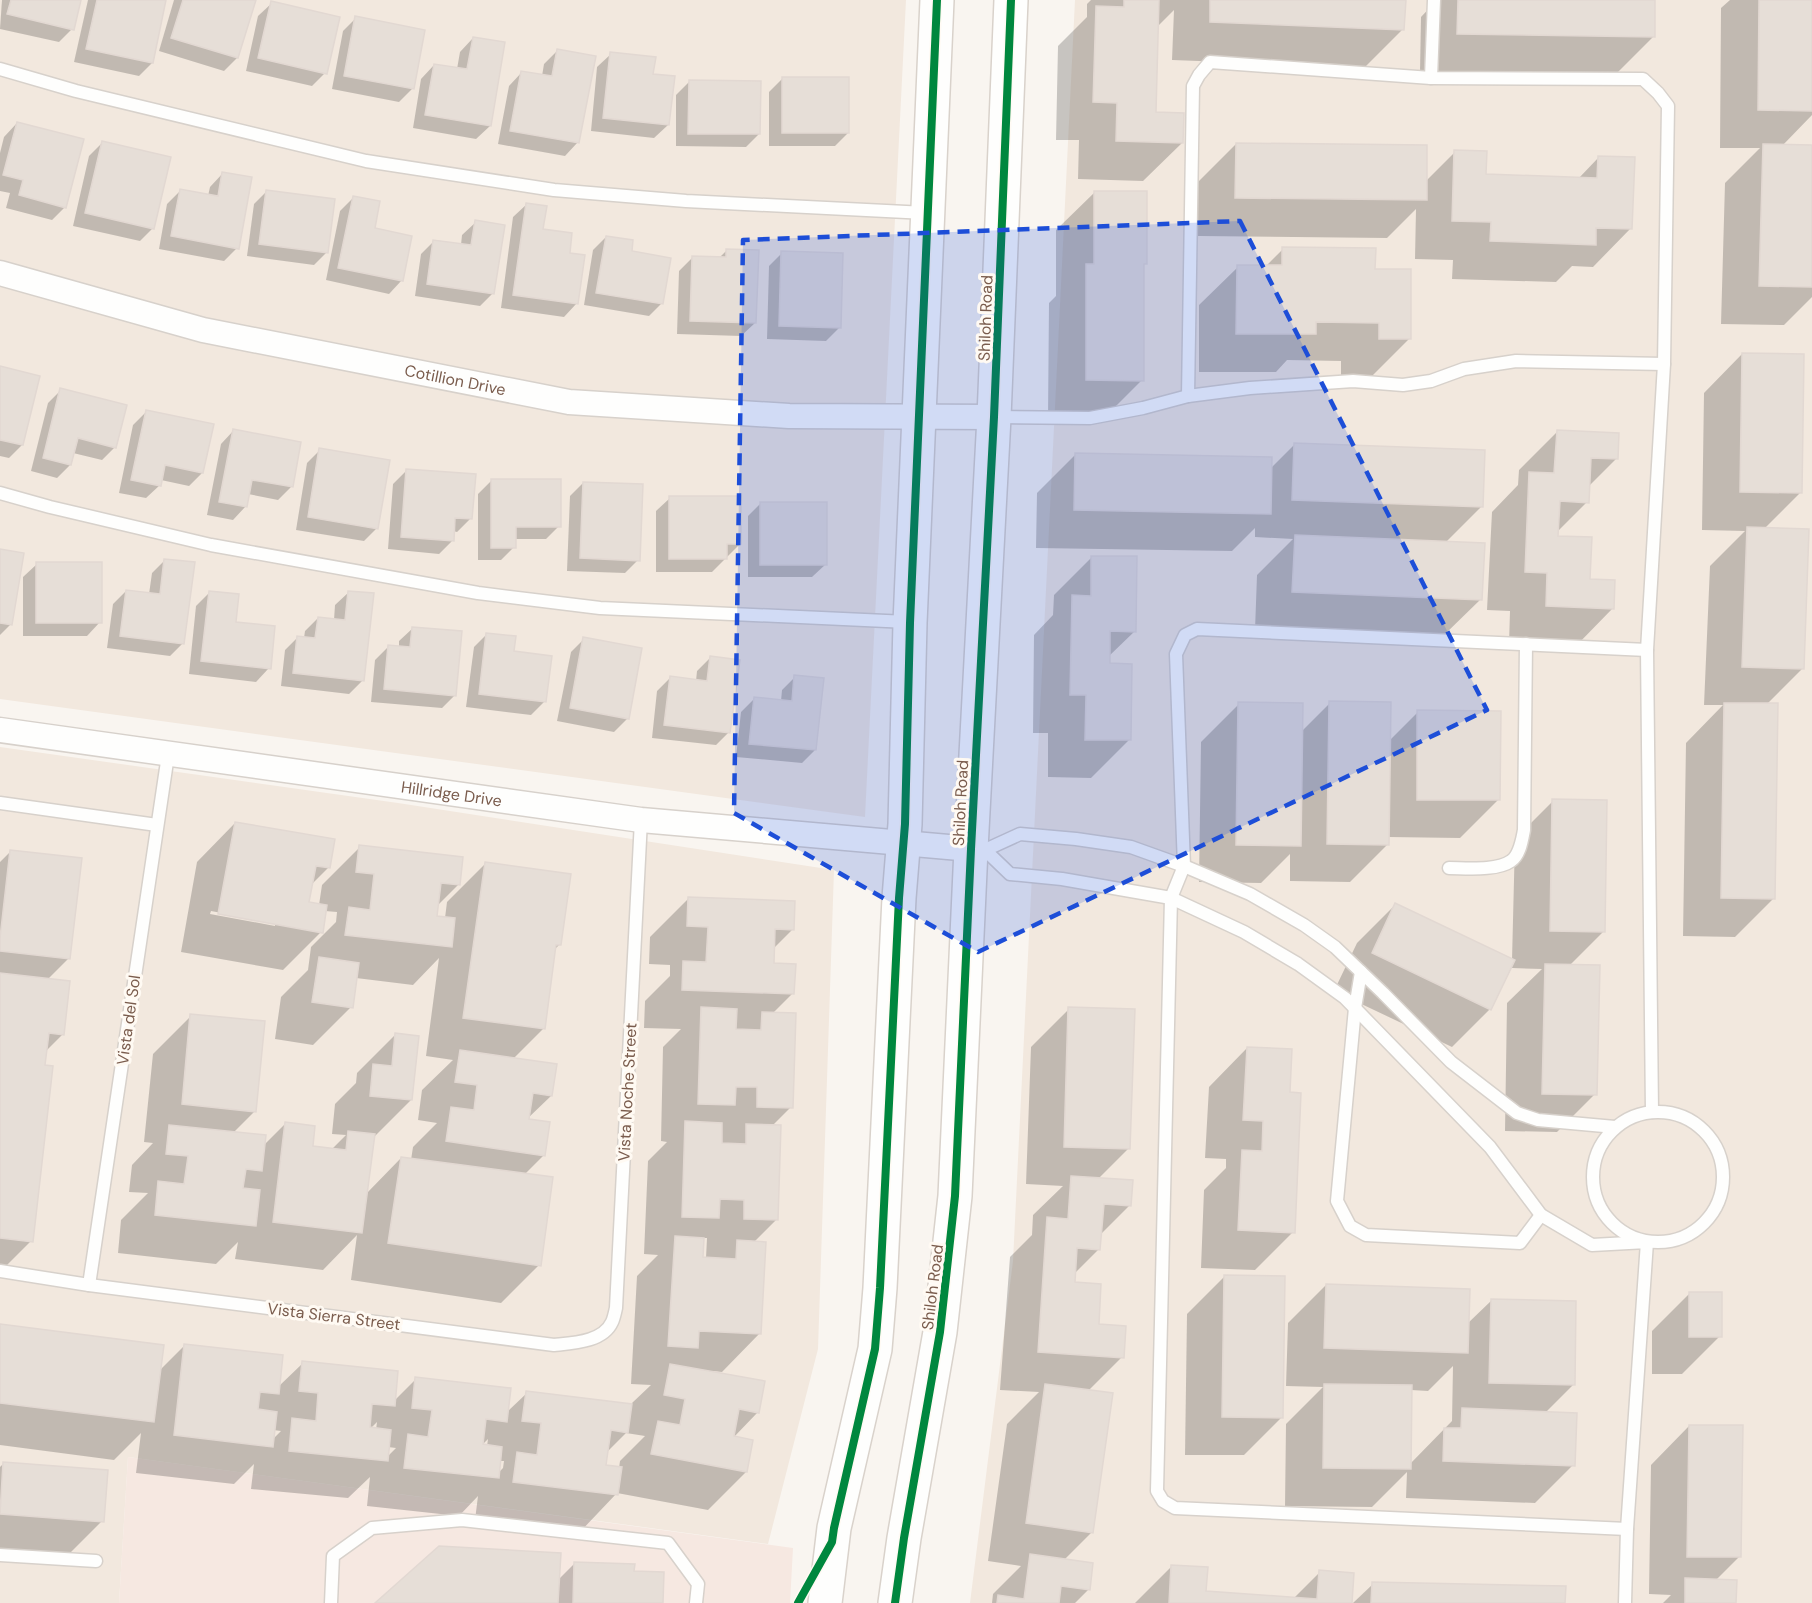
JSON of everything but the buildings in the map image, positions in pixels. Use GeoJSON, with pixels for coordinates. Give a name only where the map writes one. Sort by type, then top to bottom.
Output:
{"type":"FeatureCollection","features":[{"type":"Feature","properties":{"kind":"main road"},"geometry":{"type":"LineString","coordinates":[[825,1603],[834,1528],[875,1349],[880,1288],[903,843],[936,0]]}},
{"type":"Feature","properties":{"kind":"main road","name":"Shiloh Road"},"geometry":{"type":"LineString","coordinates":[[895,1603],[940,1332],[956,1196],[978,850],[1011,0]]}},
{"type":"Feature","properties":{"kind":"street","name":"Cotillion Drive"},"geometry":{"type":"LineString","coordinates":[[0,273],[203,330],[569,402],[789,416],[994,417]]}},
{"type":"Feature","properties":{"kind":"street","name":"Hillridge Drive"},"geometry":{"type":"LineString","coordinates":[[0,730],[641,820],[978,850]]}},
{"type":"Feature","properties":{"kind":"lane"},"geometry":{"type":"LineString","coordinates":[[1431,78],[1434,0]]}},
{"type":"Feature","properties":{"kind":"lane"},"geometry":{"type":"LineString","coordinates":[[1188,396],[1193,86],[1210,62],[1431,78],[1643,79],[1668,106],[1664,364],[1647,650],[1652,1112]]}},
{"type":"Feature","properties":{"kind":"lane"},"geometry":{"type":"LineString","coordinates":[[0,69],[75,91],[366,161],[554,190],[686,201],[928,213]]}},
{"type":"Feature","properties":{"kind":"lane"},"geometry":{"type":"LineString","coordinates":[[994,417],[1090,418],[1143,408],[1188,396],[1250,388],[1353,381],[1404,385],[1431,381],[1464,369],[1516,361],[1664,364]]}},
{"type":"Feature","properties":{"kind":"lane"},"geometry":{"type":"LineString","coordinates":[[0,493],[211,545],[478,593],[600,608],[910,622]]}},
{"type":"Feature","properties":{"kind":"lane"},"geometry":{"type":"LineString","coordinates":[[1627,1529],[1175,1508],[1163,1501],[1157,1491],[1171,898],[1184,866],[1176,654],[1185,635],[1197,628],[1647,650]]}},
{"type":"Feature","properties":{"kind":"lane"},"geometry":{"type":"LineString","coordinates":[[1449,868],[1494,867],[1512,861],[1520,847],[1524,830],[1526,644]]}},
{"type":"Feature","properties":{"kind":"lane","name":"Vista del Sol"},"geometry":{"type":"LineString","coordinates":[[89,1285],[168,755]]}},
{"type":"Feature","properties":{"kind":"lane"},"geometry":{"type":"LineString","coordinates":[[0,803],[157,825]]}},
{"type":"Feature","properties":{"kind":"lane","name":"Vista Noche Street"},"geometry":{"type":"LineString","coordinates":[[579,1342],[599,1336],[612,1324],[616,1308],[641,820]]}},
{"type":"Feature","properties":{"kind":"lane"},"geometry":{"type":"LineString","coordinates":[[978,850],[1020,834],[1131,847],[1250,894],[1304,925],[1335,947],[1451,1062],[1517,1113],[1538,1120],[1615,1127]]}},
{"type":"Feature","properties":{"kind":"lane"},"geometry":{"type":"LineString","coordinates":[[978,850],[1010,874],[1062,879],[1171,898],[1244,932],[1298,964],[1345,998],[1490,1147],[1541,1215],[1592,1245],[1669,1242],[1690,1235],[1708,1221],[1719,1202],[1724,1180],[1721,1158],[1711,1138],[1695,1123],[1674,1113],[1652,1112],[1632,1116],[1615,1127],[1601,1143],[1593,1163],[1592,1184],[1598,1205],[1610,1222],[1627,1235],[1647,1242]]}},
{"type":"Feature","properties":{"kind":"lane"},"geometry":{"type":"LineString","coordinates":[[1360,972],[1337,1201],[1350,1226],[1366,1235],[1520,1243],[1541,1215]]}},
{"type":"Feature","properties":{"kind":"lane"},"geometry":{"type":"LineString","coordinates":[[1624,1603],[1647,1242]]}},
{"type":"Feature","properties":{"kind":"lane","name":"Vista Sierra Street"},"geometry":{"type":"LineString","coordinates":[[0,1271],[89,1285],[554,1345],[579,1342]]}},
{"type":"Feature","properties":{"kind":"lane"},"geometry":{"type":"LineString","coordinates":[[331,1603],[333,1556],[372,1528],[462,1520],[668,1543],[698,1584],[696,1603]]}},
{"type":"Feature","properties":{"kind":"lane"},"geometry":{"type":"LineString","coordinates":[[0,1555],[96,1561]]}},
{"type":"Feature","properties":{"kind":"highlighted area"},"geometry":{"type":"Polygon","coordinates":[[[1240,221],[1487,710],[978,952],[734,813],[743,240],[1240,221]]]}},
{"type":"Feature","properties":{"kind":"shaded area"},"geometry":{"type":"Polygon","coordinates":[[[0,0],[906,0],[865,817],[0,699],[0,0]]]}},
{"type":"Feature","properties":{"kind":"shaded area"},"geometry":{"type":"Polygon","coordinates":[[[1075,0],[1812,0],[1812,1603],[970,1603],[1013,1261],[1075,0]]]}},
{"type":"Feature","properties":{"kind":"shaded area"},"geometry":{"type":"Polygon","coordinates":[[[0,747],[398,803],[834,870],[818,1349],[768,1544],[128,1457],[119,1603],[0,1603],[0,747]]]}},
{"type":"Feature","properties":{"kind":"shaded area"},"geometry":{"type":"Polygon","coordinates":[[[128,1457],[793,1548],[790,1603],[119,1603],[128,1457]]]}},
{"type":"Feature","properties":{"kind":"cycle path"},"geometry":{"type":"LineString","coordinates":[[798,1603],[832,1542],[875,1349],[905,824],[910,623],[937,0]]}},
{"type":"Feature","properties":{"kind":"cycle path"},"geometry":{"type":"LineString","coordinates":[[895,1603],[940,1332],[955,1196],[994,417],[1011,0]]}}]}
